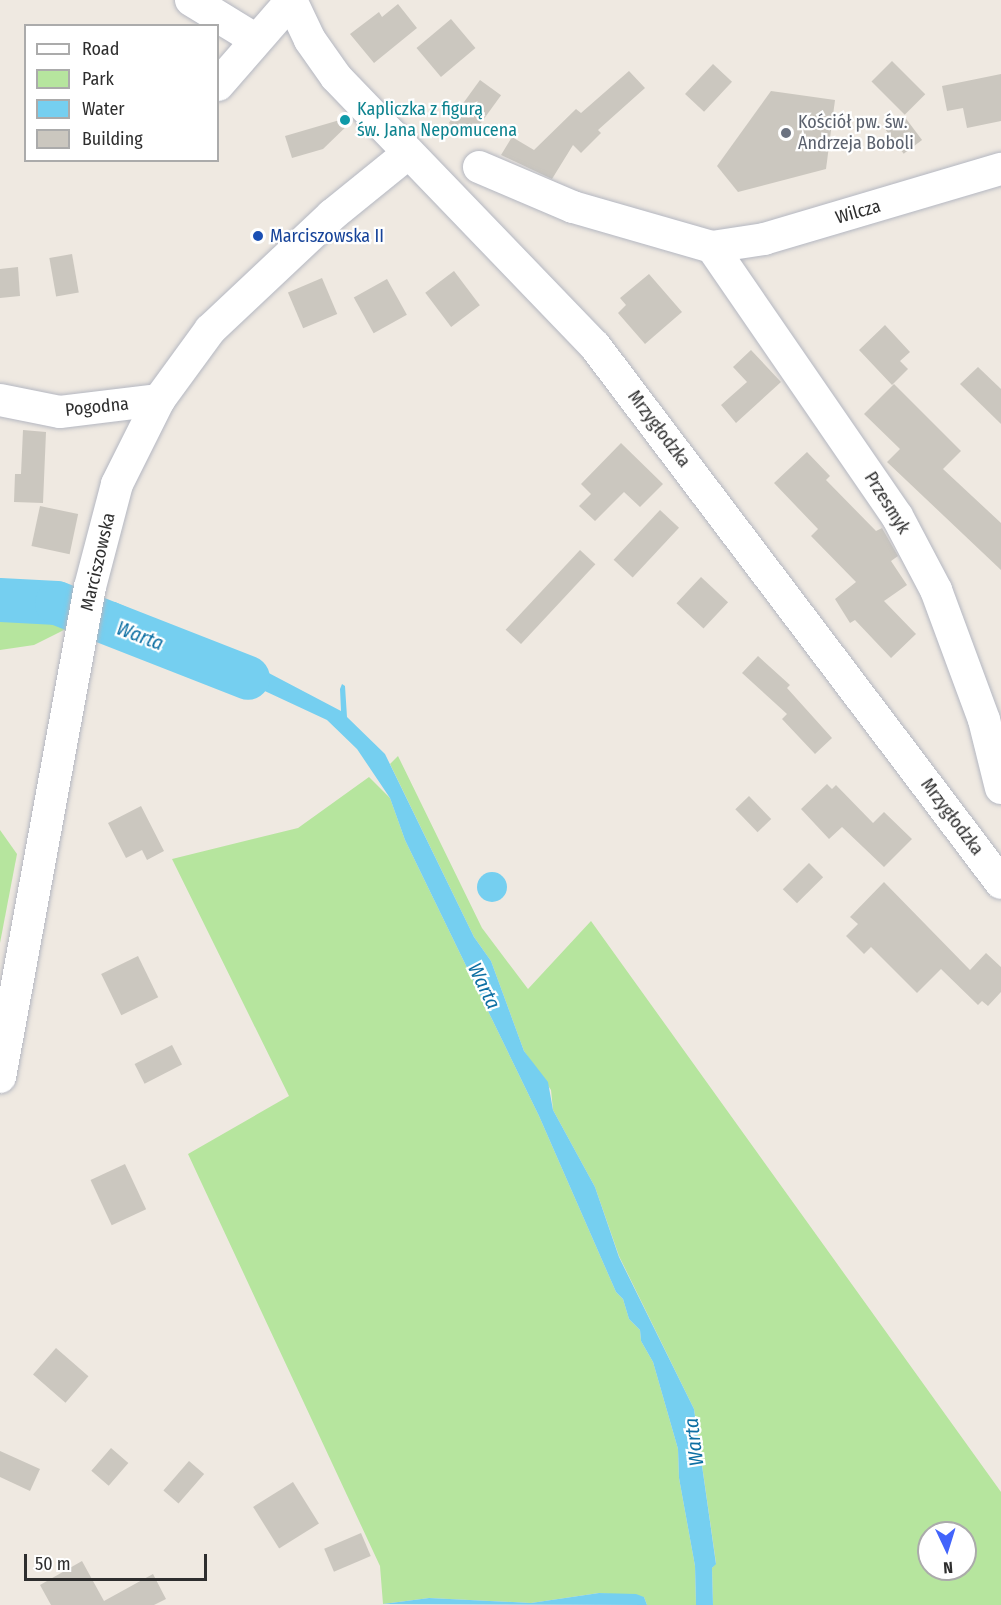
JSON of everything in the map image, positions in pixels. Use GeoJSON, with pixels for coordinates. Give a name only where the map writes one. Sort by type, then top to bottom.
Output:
{"type":"FeatureCollection","features":[{"type":"Feature","properties":{"kind":"street"},"geometry":{"type":"LineString","coordinates":[[191,0],[255,39]]}},
{"type":"Feature","properties":{"kind":"street"},"geometry":{"type":"LineString","coordinates":[[219,84],[255,39],[291,1]]}},
{"type":"Feature","properties":{"kind":"street","name":"Mrzygłodzka"},"geometry":{"type":"LineString","coordinates":[[291,1],[322,59],[406,154],[595,346],[1001,883]]}},
{"type":"Feature","properties":{"kind":"street","name":"Marciszowska"},"geometry":{"type":"LineString","coordinates":[[0,1077],[90,587],[117,484],[159,400],[210,330],[332,215],[406,154]]}},
{"type":"Feature","properties":{"kind":"street"},"geometry":{"type":"LineString","coordinates":[[479,167],[573,207],[712,248]]}},
{"type":"Feature","properties":{"kind":"street","name":"Wilcza"},"geometry":{"type":"LineString","coordinates":[[712,248],[764,239],[1001,169]]}},
{"type":"Feature","properties":{"kind":"street","name":"Przesmyk"},"geometry":{"type":"LineString","coordinates":[[712,248],[897,516],[936,590],[984,720],[1001,788]]}},
{"type":"Feature","properties":{"kind":"street","name":"Pogodna"},"geometry":{"type":"LineString","coordinates":[[0,400],[60,412],[159,400]]}},
{"type":"Feature","properties":{"kind":"green space"},"geometry":{"type":"Polygon","coordinates":[[[60,612],[67,615],[70,627],[34,645],[0,650],[0,613],[60,612]]]}},
{"type":"Feature","properties":{"kind":"green space"},"geometry":{"type":"Polygon","coordinates":[[[398,756],[482,928],[528,989],[591,921],[1001,1492],[1001,1605],[713,1605],[712,1568],[716,1563],[694,1409],[619,1256],[595,1187],[553,1110],[551,1090],[524,1051],[491,961],[474,937],[390,764],[398,756]]]}},
{"type":"Feature","properties":{"kind":"green space"},"geometry":{"type":"Polygon","coordinates":[[[369,777],[390,798],[405,840],[539,1116],[616,1292],[623,1299],[629,1319],[640,1330],[641,1341],[653,1362],[678,1449],[679,1478],[695,1566],[696,1605],[647,1605],[644,1597],[599,1593],[531,1603],[429,1598],[383,1604],[380,1566],[188,1154],[289,1096],[172,859],[298,828],[369,777]]]}},
{"type":"Feature","properties":{"kind":"green space"},"geometry":{"type":"Polygon","coordinates":[[[0,830],[17,854],[0,943],[0,830]]]}},
{"type":"Feature","properties":{"kind":"water"},"geometry":{"type":"Polygon","coordinates":[[[0,597],[70,601],[67,615],[0,613],[0,597]]]}},
{"type":"Feature","properties":{"kind":"water"},"geometry":{"type":"Polygon","coordinates":[[[115,602],[178,630],[166,658],[110,639],[115,602]]]}},
{"type":"Feature","properties":{"kind":"water"},"geometry":{"type":"Polygon","coordinates":[[[202,638],[341,711],[340,689],[342,684],[345,686],[347,717],[385,754],[474,937],[491,961],[524,1051],[548,1082],[553,1110],[595,1187],[619,1257],[694,1409],[716,1564],[712,1568],[713,1605],[696,1605],[695,1566],[679,1478],[678,1449],[653,1362],[641,1341],[640,1330],[629,1319],[623,1299],[616,1292],[539,1116],[405,840],[390,798],[357,749],[327,720],[215,668],[188,668],[202,638]]]}},
{"type":"Feature","properties":{"kind":"water"},"geometry":{"type":"Polygon","coordinates":[[[492,872],[498,873],[506,881],[506,893],[498,901],[492,902],[486,901],[478,893],[477,887],[478,881],[486,873],[492,872]]]}},
{"type":"Feature","properties":{"kind":"water"},"geometry":{"type":"Polygon","coordinates":[[[599,1593],[636,1594],[644,1597],[647,1605],[383,1604],[429,1598],[531,1603],[599,1593]]]}},
{"type":"Feature","properties":{"kind":"building"},"geometry":{"type":"Polygon","coordinates":[[[398,4],[417,28],[374,63],[350,34],[379,12],[382,17],[398,4]]]}},
{"type":"Feature","properties":{"kind":"building"},"geometry":{"type":"Polygon","coordinates":[[[451,19],[475,48],[441,77],[417,48],[451,19]]]}},
{"type":"Feature","properties":{"kind":"building"},"geometry":{"type":"Polygon","coordinates":[[[892,61],[925,94],[905,115],[871,82],[892,61]]]}},
{"type":"Feature","properties":{"kind":"building"},"geometry":{"type":"Polygon","coordinates":[[[713,64],[732,82],[704,112],[685,94],[713,64]]]}},
{"type":"Feature","properties":{"kind":"building"},"geometry":{"type":"Polygon","coordinates":[[[629,71],[645,88],[598,130],[601,133],[581,153],[573,145],[552,179],[501,155],[512,137],[534,150],[576,109],[581,113],[629,71]]]}},
{"type":"Feature","properties":{"kind":"building"},"geometry":{"type":"Polygon","coordinates":[[[1001,74],[1001,121],[967,128],[963,108],[947,111],[942,86],[1001,74]]]}},
{"type":"Feature","properties":{"kind":"building"},"geometry":{"type":"Polygon","coordinates":[[[480,80],[501,95],[470,138],[449,123],[480,80]]]}},
{"type":"Feature","properties":{"kind":"building","name":"Kościół pw. św. Andrzeja Boboli"},"geometry":{"type":"Polygon","coordinates":[[[771,91],[835,100],[826,169],[738,192],[717,166],[771,91]]]}},
{"type":"Feature","properties":{"kind":"building"},"geometry":{"type":"Polygon","coordinates":[[[904,116],[922,140],[904,154],[886,130],[904,116]]]}},
{"type":"Feature","properties":{"kind":"building"},"geometry":{"type":"Polygon","coordinates":[[[350,117],[353,120],[323,149],[292,158],[285,136],[350,117]]]}},
{"type":"Feature","properties":{"kind":"building"},"geometry":{"type":"Polygon","coordinates":[[[72,254],[79,292],[56,296],[49,258],[72,254]]]}},
{"type":"Feature","properties":{"kind":"building"},"geometry":{"type":"Polygon","coordinates":[[[18,267],[20,296],[0,298],[0,269],[18,267]]]}},
{"type":"Feature","properties":{"kind":"building"},"geometry":{"type":"Polygon","coordinates":[[[454,271],[480,305],[451,327],[425,293],[454,271]]]}},
{"type":"Feature","properties":{"kind":"building"},"geometry":{"type":"Polygon","coordinates":[[[649,274],[682,312],[645,344],[618,313],[626,305],[620,298],[649,274]]]}},
{"type":"Feature","properties":{"kind":"building"},"geometry":{"type":"Polygon","coordinates":[[[322,278],[337,314],[303,328],[288,292],[322,278]]]}},
{"type":"Feature","properties":{"kind":"building"},"geometry":{"type":"Polygon","coordinates":[[[387,279],[407,315],[374,333],[354,297],[387,279]]]}},
{"type":"Feature","properties":{"kind":"building"},"geometry":{"type":"Polygon","coordinates":[[[885,325],[910,352],[900,361],[908,369],[892,385],[859,350],[885,325]]]}},
{"type":"Feature","properties":{"kind":"building"},"geometry":{"type":"Polygon","coordinates":[[[751,350],[781,382],[736,423],[721,405],[747,382],[733,367],[751,350]]]}},
{"type":"Feature","properties":{"kind":"building"},"geometry":{"type":"Polygon","coordinates":[[[978,367],[1001,389],[1001,424],[960,384],[978,367]]]}},
{"type":"Feature","properties":{"kind":"building"},"geometry":{"type":"Polygon","coordinates":[[[894,384],[961,451],[943,469],[1001,523],[1001,570],[887,462],[900,449],[864,414],[894,384]]]}},
{"type":"Feature","properties":{"kind":"building"},"geometry":{"type":"Polygon","coordinates":[[[23,430],[46,432],[43,503],[14,502],[15,474],[21,474],[23,430]]]}},
{"type":"Feature","properties":{"kind":"building"},"geometry":{"type":"Polygon","coordinates":[[[621,443],[663,484],[640,507],[624,492],[595,521],[579,506],[591,494],[581,484],[621,443]]]}},
{"type":"Feature","properties":{"kind":"building"},"geometry":{"type":"Polygon","coordinates":[[[807,452],[830,476],[826,480],[876,531],[882,528],[898,556],[891,561],[907,585],[884,601],[916,634],[891,658],[855,620],[850,623],[835,599],[856,582],[811,536],[818,529],[774,483],[807,452]]]}},
{"type":"Feature","properties":{"kind":"building"},"geometry":{"type":"Polygon","coordinates":[[[40,506],[78,514],[70,554],[31,546],[40,506]]]}},
{"type":"Feature","properties":{"kind":"building"},"geometry":{"type":"Polygon","coordinates":[[[660,510],[679,528],[633,577],[614,560],[660,510]]]}},
{"type":"Feature","properties":{"kind":"building"},"geometry":{"type":"Polygon","coordinates":[[[580,550],[595,564],[521,644],[506,630],[580,550]]]}},
{"type":"Feature","properties":{"kind":"building"},"geometry":{"type":"Polygon","coordinates":[[[701,577],[728,602],[704,629],[676,603],[701,577]]]}},
{"type":"Feature","properties":{"kind":"building"},"geometry":{"type":"Polygon","coordinates":[[[758,656],[790,685],[787,688],[832,738],[815,754],[782,719],[787,714],[742,673],[758,656]]]}},
{"type":"Feature","properties":{"kind":"building"},"geometry":{"type":"Polygon","coordinates":[[[827,784],[832,789],[836,785],[873,823],[884,812],[912,839],[884,867],[842,827],[829,839],[801,809],[827,784]]]}},
{"type":"Feature","properties":{"kind":"building"},"geometry":{"type":"Polygon","coordinates":[[[749,796],[771,819],[758,832],[735,809],[749,796]]]}},
{"type":"Feature","properties":{"kind":"building"},"geometry":{"type":"Polygon","coordinates":[[[141,806],[164,851],[147,860],[142,850],[126,858],[108,823],[141,806]]]}},
{"type":"Feature","properties":{"kind":"building"},"geometry":{"type":"Polygon","coordinates":[[[809,863],[823,877],[797,903],[783,889],[809,863]]]}},
{"type":"Feature","properties":{"kind":"building"},"geometry":{"type":"Polygon","coordinates":[[[884,882],[970,970],[986,953],[1001,967],[1001,992],[988,1006],[982,1001],[978,1005],[941,969],[917,993],[871,947],[864,954],[846,936],[858,924],[850,917],[884,882]]]}},
{"type":"Feature","properties":{"kind":"building"},"geometry":{"type":"Polygon","coordinates":[[[138,956],[158,997],[121,1015],[101,974],[138,956]]]}},
{"type":"Feature","properties":{"kind":"building"},"geometry":{"type":"Polygon","coordinates":[[[172,1045],[182,1065],[145,1084],[135,1064],[172,1045]]]}},
{"type":"Feature","properties":{"kind":"building"},"geometry":{"type":"Polygon","coordinates":[[[125,1164],[146,1209],[112,1225],[91,1180],[125,1164]]]}},
{"type":"Feature","properties":{"kind":"building"},"geometry":{"type":"Polygon","coordinates":[[[56,1348],[88,1376],[65,1403],[33,1374],[56,1348]]]}},
{"type":"Feature","properties":{"kind":"building"},"geometry":{"type":"Polygon","coordinates":[[[111,1448],[128,1463],[109,1486],[91,1471],[111,1448]]]}},
{"type":"Feature","properties":{"kind":"building"},"geometry":{"type":"Polygon","coordinates":[[[0,1451],[40,1469],[30,1491],[0,1477],[0,1451]]]}},
{"type":"Feature","properties":{"kind":"building"},"geometry":{"type":"Polygon","coordinates":[[[189,1461],[204,1474],[179,1504],[163,1490],[189,1461]]]}},
{"type":"Feature","properties":{"kind":"building"},"geometry":{"type":"Polygon","coordinates":[[[293,1482],[319,1524],[279,1548],[253,1507],[293,1482]]]}},
{"type":"Feature","properties":{"kind":"building"},"geometry":{"type":"Polygon","coordinates":[[[361,1533],[371,1556],[334,1572],[324,1549],[361,1533]]]}},
{"type":"Feature","properties":{"kind":"building"},"geometry":{"type":"Polygon","coordinates":[[[82,1561],[104,1601],[153,1574],[166,1599],[154,1605],[51,1605],[40,1585],[82,1561]]]}},
{"type":"Feature","properties":{"kind":"waterway","name":"Warta"},"geometry":{"type":"LineString","coordinates":[[0,600],[57,603],[248,678]]}},
{"type":"Feature","properties":{"kind":"place","name":"Kapliczka z figurą św. Jana Nepomucena"},"geometry":{"type":"Point","coordinates":[345,120]}},
{"type":"Feature","properties":{"kind":"place","name":"Kościół pw. św. Andrzeja Boboli"},"geometry":{"type":"Point","coordinates":[786,133]}},
{"type":"Feature","properties":{"kind":"place","name":"Marciszowska II"},"geometry":{"type":"Point","coordinates":[258,236]}}]}
